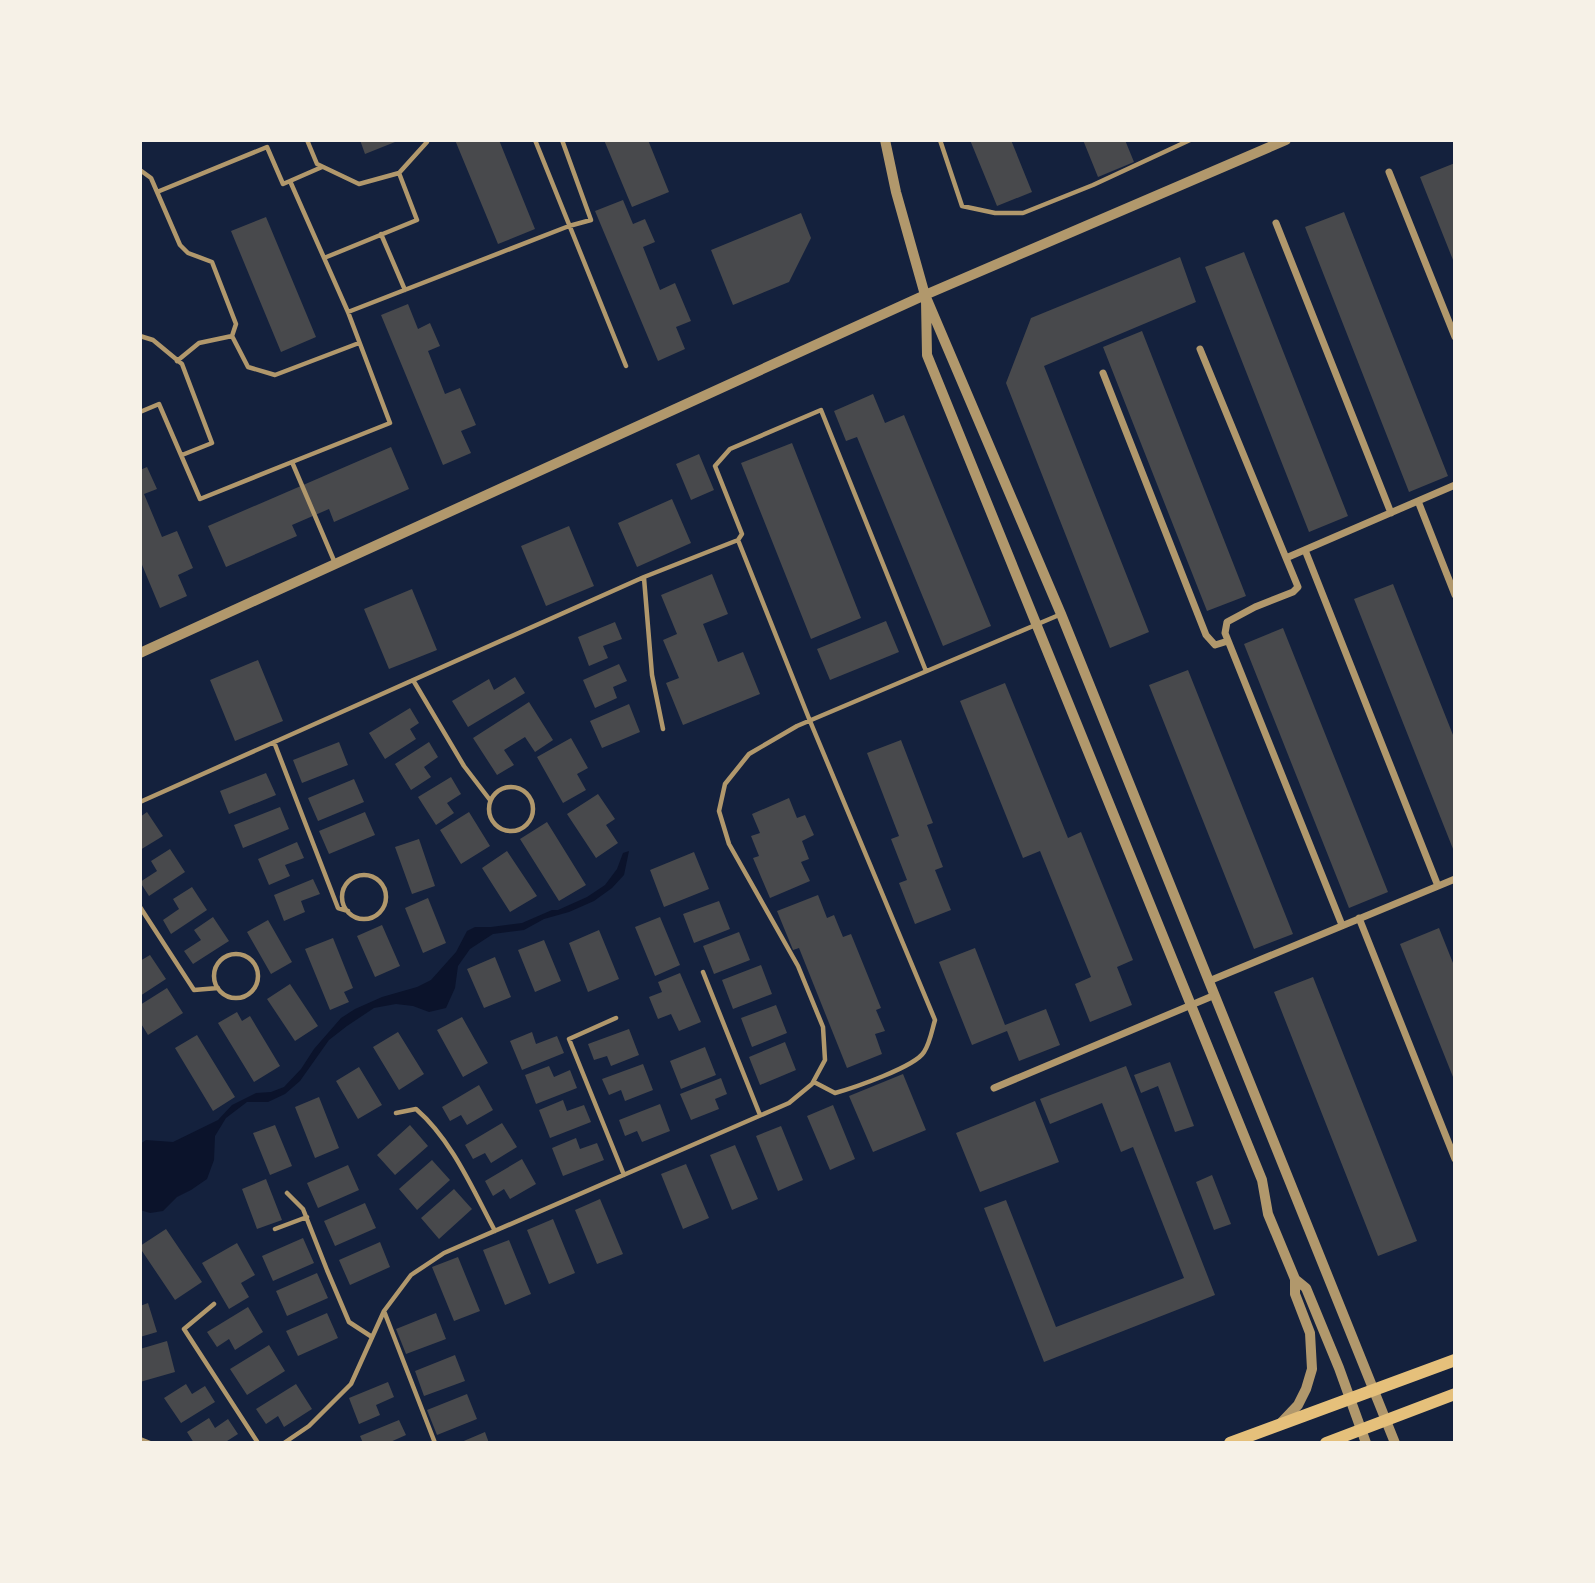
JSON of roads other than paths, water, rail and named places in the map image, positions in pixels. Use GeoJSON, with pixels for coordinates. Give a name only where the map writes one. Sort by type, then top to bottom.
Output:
{"type":"FeatureCollection","features":[{"type":"Feature","properties":{"kind":"main road"},"geometry":{"type":"LineString","coordinates":[[1230,1443],[1455,1360]]}},
{"type":"Feature","properties":{"kind":"main road"},"geometry":{"type":"LineString","coordinates":[[1326,1443],[1455,1394]]}},
{"type":"Feature","properties":{"kind":"street"},"geometry":{"type":"LineString","coordinates":[[886,140],[896,192],[925,295],[1061,614],[1395,1443]]}},
{"type":"Feature","properties":{"kind":"street"},"geometry":{"type":"LineString","coordinates":[[140,653],[925,295],[1286,140]]}},
{"type":"Feature","properties":{"kind":"street"},"geometry":{"type":"LineString","coordinates":[[1389,172],[1455,337]]}},
{"type":"Feature","properties":{"kind":"street"},"geometry":{"type":"LineString","coordinates":[[1276,223],[1391,513]]}},
{"type":"Feature","properties":{"kind":"street"},"geometry":{"type":"LineString","coordinates":[[925,295],[927,355],[1262,1180],[1268,1214],[1295,1279],[1295,1294],[1310,1333],[1312,1369],[1298,1405],[1279,1424]]}},
{"type":"Feature","properties":{"kind":"street"},"geometry":{"type":"LineString","coordinates":[[1200,349],[1298,587],[1293,592],[1227,622],[1225,633],[1342,925]]}},
{"type":"Feature","properties":{"kind":"street"},"geometry":{"type":"LineString","coordinates":[[1102,373],[1206,635],[1215,645],[1228,641]]}},
{"type":"Feature","properties":{"kind":"street"},"geometry":{"type":"LineString","coordinates":[[1286,558],[1455,485]]}},
{"type":"Feature","properties":{"kind":"street"},"geometry":{"type":"LineString","coordinates":[[1418,501],[1455,595]]}},
{"type":"Feature","properties":{"kind":"street"},"geometry":{"type":"LineString","coordinates":[[1305,550],[1438,886]]}},
{"type":"Feature","properties":{"kind":"street"},"geometry":{"type":"LineString","coordinates":[[1209,981],[1455,878]]}},
{"type":"Feature","properties":{"kind":"street"},"geometry":{"type":"LineString","coordinates":[[1359,918],[1455,1159]]}},
{"type":"Feature","properties":{"kind":"street"},"geometry":{"type":"LineString","coordinates":[[994,1088],[1215,995]]}},
{"type":"Feature","properties":{"kind":"street"},"geometry":{"type":"LineString","coordinates":[[1295,1279],[1306,1288],[1366,1443]]}},
{"type":"Feature","properties":{"kind":"lane"},"geometry":{"type":"LineString","coordinates":[[307,140],[317,164],[359,184],[400,173],[426,140]]}},
{"type":"Feature","properties":{"kind":"lane"},"geometry":{"type":"LineString","coordinates":[[535,140],[626,366]]}},
{"type":"Feature","properties":{"kind":"lane"},"geometry":{"type":"LineString","coordinates":[[348,312],[569,226],[591,220],[562,140]]}},
{"type":"Feature","properties":{"kind":"lane"},"geometry":{"type":"LineString","coordinates":[[940,140],[962,206],[995,213],[1023,213],[1093,185],[1190,140]]}},
{"type":"Feature","properties":{"kind":"lane"},"geometry":{"type":"LineString","coordinates":[[157,192],[267,147],[284,184],[322,167]]}},
{"type":"Feature","properties":{"kind":"lane"},"geometry":{"type":"LineString","coordinates":[[140,170],[151,178],[180,245],[188,253],[212,262],[236,324],[232,336],[248,368],[275,375],[359,343]]}},
{"type":"Feature","properties":{"kind":"lane"},"geometry":{"type":"LineString","coordinates":[[324,258],[417,220],[400,173]]}},
{"type":"Feature","properties":{"kind":"lane"},"geometry":{"type":"LineString","coordinates":[[140,412],[159,404],[200,499],[390,423],[348,312],[290,181]]}},
{"type":"Feature","properties":{"kind":"lane"},"geometry":{"type":"LineString","coordinates":[[382,234],[405,290]]}},
{"type":"Feature","properties":{"kind":"lane"},"geometry":{"type":"LineString","coordinates":[[140,336],[153,340],[182,365],[212,443],[182,456]]}},
{"type":"Feature","properties":{"kind":"lane"},"geometry":{"type":"LineString","coordinates":[[177,360],[199,344],[232,336]]}},
{"type":"Feature","properties":{"kind":"lane"},"geometry":{"type":"LineString","coordinates":[[140,802],[644,577],[738,540],[742,534],[715,466],[730,449],[821,410],[926,671]]}},
{"type":"Feature","properties":{"kind":"lane"},"geometry":{"type":"LineString","coordinates":[[292,462],[335,564]]}},
{"type":"Feature","properties":{"kind":"lane"},"geometry":{"type":"LineString","coordinates":[[738,540],[810,721],[935,1020],[924,1054],[905,1066],[835,1093],[814,1082]]}},
{"type":"Feature","properties":{"kind":"lane"},"geometry":{"type":"LineString","coordinates":[[644,577],[652,675],[663,729]]}},
{"type":"Feature","properties":{"kind":"lane"},"geometry":{"type":"LineString","coordinates":[[284,1443],[309,1426],[351,1384],[383,1311],[411,1275],[444,1253],[789,1103],[814,1082],[825,1060],[823,1027],[798,966],[729,844],[719,811],[724,784],[749,754],[797,726],[1061,614]]}},
{"type":"Feature","properties":{"kind":"lane"},"geometry":{"type":"LineString","coordinates":[[413,680],[464,766],[490,800]]}},
{"type":"Feature","properties":{"kind":"lane"},"geometry":{"type":"LineString","coordinates":[[274,742],[338,908],[357,918],[364,919],[378,914],[386,902],[384,887],[374,877],[360,875],[347,881],[343,888],[342,902],[348,911]]}},
{"type":"Feature","properties":{"kind":"lane"},"geometry":{"type":"LineString","coordinates":[[500,789],[521,789],[527,793],[533,806],[529,821],[511,831],[497,826],[489,814],[490,800],[500,789]]}},
{"type":"Feature","properties":{"kind":"lane"},"geometry":{"type":"LineString","coordinates":[[140,907],[194,990],[218,988],[230,997],[244,997],[255,988],[258,981],[257,967],[240,954],[225,957],[216,967],[215,982],[218,988]]}},
{"type":"Feature","properties":{"kind":"lane"},"geometry":{"type":"LineString","coordinates":[[703,972],[760,1115]]}},
{"type":"Feature","properties":{"kind":"lane"},"geometry":{"type":"LineString","coordinates":[[615,1018],[569,1039],[624,1175]]}},
{"type":"Feature","properties":{"kind":"lane"},"geometry":{"type":"LineString","coordinates":[[396,1114],[416,1109],[431,1121],[460,1166],[495,1231]]}},
{"type":"Feature","properties":{"kind":"lane"},"geometry":{"type":"LineString","coordinates":[[287,1194],[303,1209],[307,1217],[349,1322],[372,1337]]}},
{"type":"Feature","properties":{"kind":"lane"},"geometry":{"type":"LineString","coordinates":[[275,1229],[307,1217]]}},
{"type":"Feature","properties":{"kind":"lane"},"geometry":{"type":"LineString","coordinates":[[214,1304],[184,1329],[258,1443]]}},
{"type":"Feature","properties":{"kind":"lane"},"geometry":{"type":"LineString","coordinates":[[383,1311],[435,1443]]}},
{"type":"Feature","properties":{"kind":"lane"},"geometry":{"type":"LineString","coordinates":[[140,1439],[150,1443]]}},
{"type":"Feature","properties":{"kind":"water"},"geometry":{"type":"Polygon","coordinates":[[[629,851],[624,875],[594,901],[544,919],[524,930],[493,934],[470,949],[458,966],[455,988],[446,1008],[429,1012],[396,1004],[374,1008],[347,1026],[329,1040],[300,1081],[285,1094],[268,1102],[247,1102],[226,1118],[215,1136],[214,1160],[207,1179],[177,1197],[163,1211],[150,1213],[140,1210],[140,1144],[146,1140],[173,1142],[218,1120],[232,1105],[256,1093],[271,1092],[284,1087],[341,1018],[382,997],[431,980],[456,952],[467,931],[475,927],[522,923],[587,897],[605,885],[617,869],[623,853],[629,851]]]}}]}
